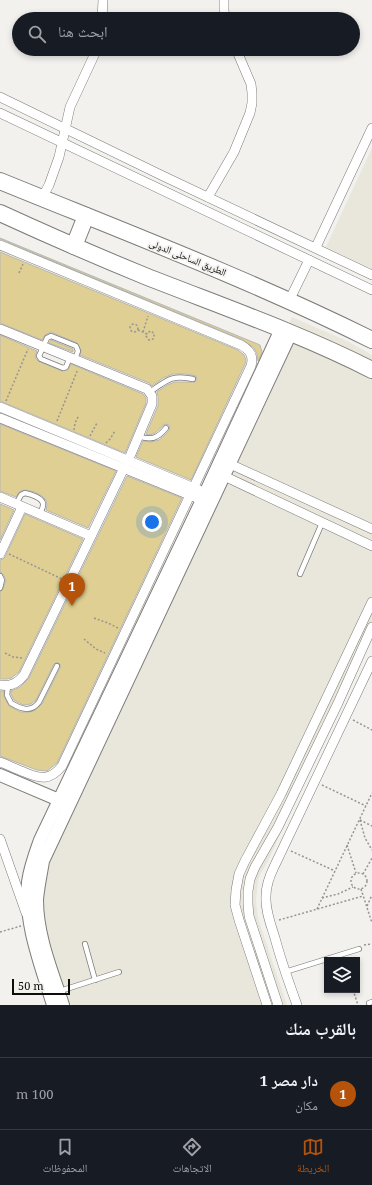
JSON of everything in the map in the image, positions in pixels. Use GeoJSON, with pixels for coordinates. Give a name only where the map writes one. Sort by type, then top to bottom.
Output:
{"type":"FeatureCollection","features":[{"type":"Feature","properties":{"kind":"highway","name":"الطريق الساحلى الدولى"},"geometry":{"type":"LineString","coordinates":[[0,181],[233,276],[372,340]]}},
{"type":"Feature","properties":{"kind":"highway"},"geometry":{"type":"LineString","coordinates":[[0,213],[74,246],[286,331],[338,353],[372,370]]}},
{"type":"Feature","properties":{"kind":"highway"},"geometry":{"type":"LineString","coordinates":[[74,246],[86,216]]}},
{"type":"Feature","properties":{"kind":"street"},"geometry":{"type":"LineString","coordinates":[[102,12],[103,0]]}},
{"type":"Feature","properties":{"kind":"street"},"geometry":{"type":"LineString","coordinates":[[224,0],[224,12]]}},
{"type":"Feature","properties":{"kind":"street"},"geometry":{"type":"LineString","coordinates":[[42,198],[54,172],[72,100],[94,56]]}},
{"type":"Feature","properties":{"kind":"street"},"geometry":{"type":"LineString","coordinates":[[208,197],[234,152],[250,113],[252,103],[251,84],[239,56]]}},
{"type":"Feature","properties":{"kind":"street"},"geometry":{"type":"LineString","coordinates":[[0,97],[372,275]]}},
{"type":"Feature","properties":{"kind":"street"},"geometry":{"type":"LineString","coordinates":[[0,113],[372,290]]}},
{"type":"Feature","properties":{"kind":"street"},"geometry":{"type":"LineString","coordinates":[[289,301],[372,128]]}},
{"type":"Feature","properties":{"kind":"street"},"geometry":{"type":"LineString","coordinates":[[0,245],[241,345],[250,351],[252,356],[251,366],[62,766],[57,772],[43,778],[35,777],[0,762]]}},
{"type":"Feature","properties":{"kind":"street"},"geometry":{"type":"LineString","coordinates":[[0,329],[143,387],[150,392],[153,400],[126,465],[32,659],[21,679],[13,684],[4,685]]}},
{"type":"Feature","properties":{"kind":"street"},"geometry":{"type":"LineString","coordinates":[[29,923],[27,902],[28,881],[40,840],[64,802],[125,689],[230,464],[286,331]]}},
{"type":"Feature","properties":{"kind":"street"},"geometry":{"type":"LineString","coordinates":[[63,1005],[42,940],[38,920],[37,900],[39,880],[44,861],[64,802],[204,497],[286,331]]}},
{"type":"Feature","properties":{"kind":"street"},"geometry":{"type":"LineString","coordinates":[[1,408],[97,448],[126,465]]}},
{"type":"Feature","properties":{"kind":"street"},"geometry":{"type":"LineString","coordinates":[[0,418],[126,465],[204,497]]}},
{"type":"Feature","properties":{"kind":"street"},"geometry":{"type":"LineString","coordinates":[[230,464],[372,529]]}},
{"type":"Feature","properties":{"kind":"street"},"geometry":{"type":"LineString","coordinates":[[224,476],[372,546]]}},
{"type":"Feature","properties":{"kind":"street"},"geometry":{"type":"LineString","coordinates":[[0,497],[91,536]]}},
{"type":"Feature","properties":{"kind":"street"},"geometry":{"type":"LineString","coordinates":[[1,552],[19,506]]}},
{"type":"Feature","properties":{"kind":"street"},"geometry":{"type":"LineString","coordinates":[[267,1005],[239,920],[236,905],[236,890],[239,874],[281,794],[372,605]]}},
{"type":"Feature","properties":{"kind":"street"},"geometry":{"type":"LineString","coordinates":[[278,1005],[249,916],[248,891],[250,879],[278,827],[335,710],[372,627]]}},
{"type":"Feature","properties":{"kind":"street"},"geometry":{"type":"LineString","coordinates":[[297,1005],[285,972],[270,922],[266,898],[266,887],[269,877],[372,661]]}},
{"type":"Feature","properties":{"kind":"street"},"geometry":{"type":"LineString","coordinates":[[0,774],[64,802]]}},
{"type":"Feature","properties":{"kind":"street"},"geometry":{"type":"LineString","coordinates":[[0,839],[29,923],[53,1005]]}},
{"type":"Feature","properties":{"kind":"lane"},"geometry":{"type":"LineString","coordinates":[[43,346],[47,338],[51,336],[67,342],[76,346],[77,348],[78,351],[76,360]]}},
{"type":"Feature","properties":{"kind":"lane"},"geometry":{"type":"LineString","coordinates":[[150,392],[174,378],[183,376],[193,378]]}},
{"type":"Feature","properties":{"kind":"lane"},"geometry":{"type":"LineString","coordinates":[[139,436],[146,439],[154,438],[161,434],[166,428]]}},
{"type":"Feature","properties":{"kind":"lane"},"geometry":{"type":"LineString","coordinates":[[19,506],[21,495],[25,493],[41,499],[44,503],[40,514]]}},
{"type":"Feature","properties":{"kind":"lane"},"geometry":{"type":"LineString","coordinates":[[300,574],[322,523]]}},
{"type":"Feature","properties":{"kind":"lane"},"geometry":{"type":"LineString","coordinates":[[0,576],[2,580],[0,588]]}},
{"type":"Feature","properties":{"kind":"lane"},"geometry":{"type":"LineString","coordinates":[[4,685],[10,703],[26,709],[31,709],[39,702],[57,666]]}},
{"type":"Feature","properties":{"kind":"lane"},"geometry":{"type":"LineString","coordinates":[[85,944],[95,980]]}},
{"type":"Feature","properties":{"kind":"lane"},"geometry":{"type":"LineString","coordinates":[[285,972],[359,949]]}},
{"type":"Feature","properties":{"kind":"lane"},"geometry":{"type":"LineString","coordinates":[[58,991],[120,972]]}},
{"type":"Feature","properties":{"kind":"path"},"geometry":{"type":"LineString","coordinates":[[19,273],[26,256]]}},
{"type":"Feature","properties":{"kind":"path"},"geometry":{"type":"LineString","coordinates":[[142,332],[151,308]]}},
{"type":"Feature","properties":{"kind":"path"},"geometry":{"type":"LineString","coordinates":[[138,330],[137,332],[133,332],[130,327],[132,325],[136,325],[138,330],[142,332],[147,334],[148,332],[154,333],[153,339],[149,340],[146,336],[147,334]]}},
{"type":"Feature","properties":{"kind":"path"},"geometry":{"type":"LineString","coordinates":[[1,408],[32,342]]}},
{"type":"Feature","properties":{"kind":"path"},"geometry":{"type":"LineString","coordinates":[[53,429],[76,360]]}},
{"type":"Feature","properties":{"kind":"path"},"geometry":{"type":"LineString","coordinates":[[73,438],[75,423],[79,415]]}},
{"type":"Feature","properties":{"kind":"path"},"geometry":{"type":"LineString","coordinates":[[86,443],[97,424]]}},
{"type":"Feature","properties":{"kind":"path"},"geometry":{"type":"LineString","coordinates":[[97,448],[110,439],[115,431]]}},
{"type":"Feature","properties":{"kind":"path"},"geometry":{"type":"LineString","coordinates":[[1,552],[69,582]]}},
{"type":"Feature","properties":{"kind":"path"},"geometry":{"type":"LineString","coordinates":[[94,618],[126,631]]}},
{"type":"Feature","properties":{"kind":"path"},"geometry":{"type":"LineString","coordinates":[[84,639],[96,649],[114,657]]}},
{"type":"Feature","properties":{"kind":"path"},"geometry":{"type":"LineString","coordinates":[[5,653],[13,657],[32,659]]}},
{"type":"Feature","properties":{"kind":"path"},"geometry":{"type":"LineString","coordinates":[[346,716],[372,730]]}},
{"type":"Feature","properties":{"kind":"path"},"geometry":{"type":"LineString","coordinates":[[315,781],[366,806]]}},
{"type":"Feature","properties":{"kind":"path"},"geometry":{"type":"LineString","coordinates":[[317,909],[372,793]]}},
{"type":"Feature","properties":{"kind":"path"},"geometry":{"type":"LineString","coordinates":[[360,820],[372,826]]}},
{"type":"Feature","properties":{"kind":"path"},"geometry":{"type":"LineString","coordinates":[[360,820],[365,838],[372,850]]}},
{"type":"Feature","properties":{"kind":"path"},"geometry":{"type":"LineString","coordinates":[[348,846],[356,873]]}},
{"type":"Feature","properties":{"kind":"path"},"geometry":{"type":"LineString","coordinates":[[284,848],[335,871]]}},
{"type":"Feature","properties":{"kind":"path"},"geometry":{"type":"LineString","coordinates":[[363,874],[372,858]]}},
{"type":"Feature","properties":{"kind":"path"},"geometry":{"type":"LineString","coordinates":[[356,873],[363,874],[366,877],[366,886],[361,889],[357,889],[351,882],[352,877],[356,873]]}},
{"type":"Feature","properties":{"kind":"path"},"geometry":{"type":"LineString","coordinates":[[322,898],[338,894],[353,886]]}},
{"type":"Feature","properties":{"kind":"path"},"geometry":{"type":"LineString","coordinates":[[361,889],[372,923]]}},
{"type":"Feature","properties":{"kind":"path"},"geometry":{"type":"LineString","coordinates":[[367,906],[372,895]]}},
{"type":"Feature","properties":{"kind":"path"},"geometry":{"type":"LineString","coordinates":[[270,922],[363,896]]}},
{"type":"Feature","properties":{"kind":"path"},"geometry":{"type":"LineString","coordinates":[[0,932],[29,923]]}},
{"type":"Feature","properties":{"kind":"path"},"geometry":{"type":"LineString","coordinates":[[359,949],[363,946],[372,944]]}},
{"type":"Feature","properties":{"kind":"path"},"geometry":{"type":"LineString","coordinates":[[354,993],[358,1005]]}},
{"type":"Feature","properties":{"kind":"shaded area"},"geometry":{"type":"Polygon","coordinates":[[[372,148],[372,269],[326,247],[372,148]]]}},
{"type":"Feature","properties":{"kind":"shaded area"},"geometry":{"type":"Polygon","coordinates":[[[292,317],[347,341],[372,355],[372,634],[258,882],[256,901],[258,918],[287,1005],[59,1005],[33,917],[60,810],[292,317]]]}},
{"type":"Feature","properties":{"kind":"building"},"geometry":{"type":"Polygon","coordinates":[[[0,238],[260,345],[262,352],[258,361],[254,348],[243,340],[0,238]]]}},
{"type":"Feature","properties":{"kind":"building"},"geometry":{"type":"Polygon","coordinates":[[[0,252],[238,350],[244,355],[246,360],[245,364],[191,480],[136,457],[143,441],[151,442],[159,440],[170,429],[169,425],[165,424],[155,433],[150,435],[146,434],[158,406],[157,392],[167,385],[175,382],[195,382],[197,379],[196,376],[173,374],[163,378],[152,386],[149,383],[80,355],[81,350],[77,343],[51,332],[45,335],[42,340],[0,323],[0,252]]]}},
{"type":"Feature","properties":{"kind":"building"},"geometry":{"type":"Polygon","coordinates":[[[0,335],[37,351],[35,357],[38,361],[62,371],[68,370],[71,364],[143,394],[146,398],[146,403],[125,453],[0,401],[0,335]]]}},
{"type":"Feature","properties":{"kind":"building"},"geometry":{"type":"Polygon","coordinates":[[[51,340],[73,349],[73,352],[49,343],[51,340]]]}},
{"type":"Feature","properties":{"kind":"building"},"geometry":{"type":"Polygon","coordinates":[[[0,424],[116,471],[88,528],[46,510],[46,500],[35,492],[24,490],[19,492],[16,497],[0,491],[0,424]]]}},
{"type":"Feature","properties":{"kind":"building"},"geometry":{"type":"Polygon","coordinates":[[[127,476],[182,498],[57,763],[47,771],[37,770],[0,756],[0,691],[4,691],[4,697],[9,706],[21,712],[34,711],[42,704],[60,668],[60,664],[58,663],[54,664],[36,700],[31,704],[23,705],[14,700],[11,691],[20,687],[29,678],[127,476]]]}},
{"type":"Feature","properties":{"kind":"building"},"geometry":{"type":"Polygon","coordinates":[[[0,504],[14,510],[0,540],[0,504]]]}},
{"type":"Feature","properties":{"kind":"building"},"geometry":{"type":"Polygon","coordinates":[[[25,514],[83,539],[19,672],[11,678],[0,679],[0,592],[3,589],[6,580],[0,572],[0,560],[5,557],[25,514]]]}},
{"type":"Feature","properties":{"kind":"place","name":"دار مصر 1"},"geometry":{"type":"Point","coordinates":[72,606]}}]}
